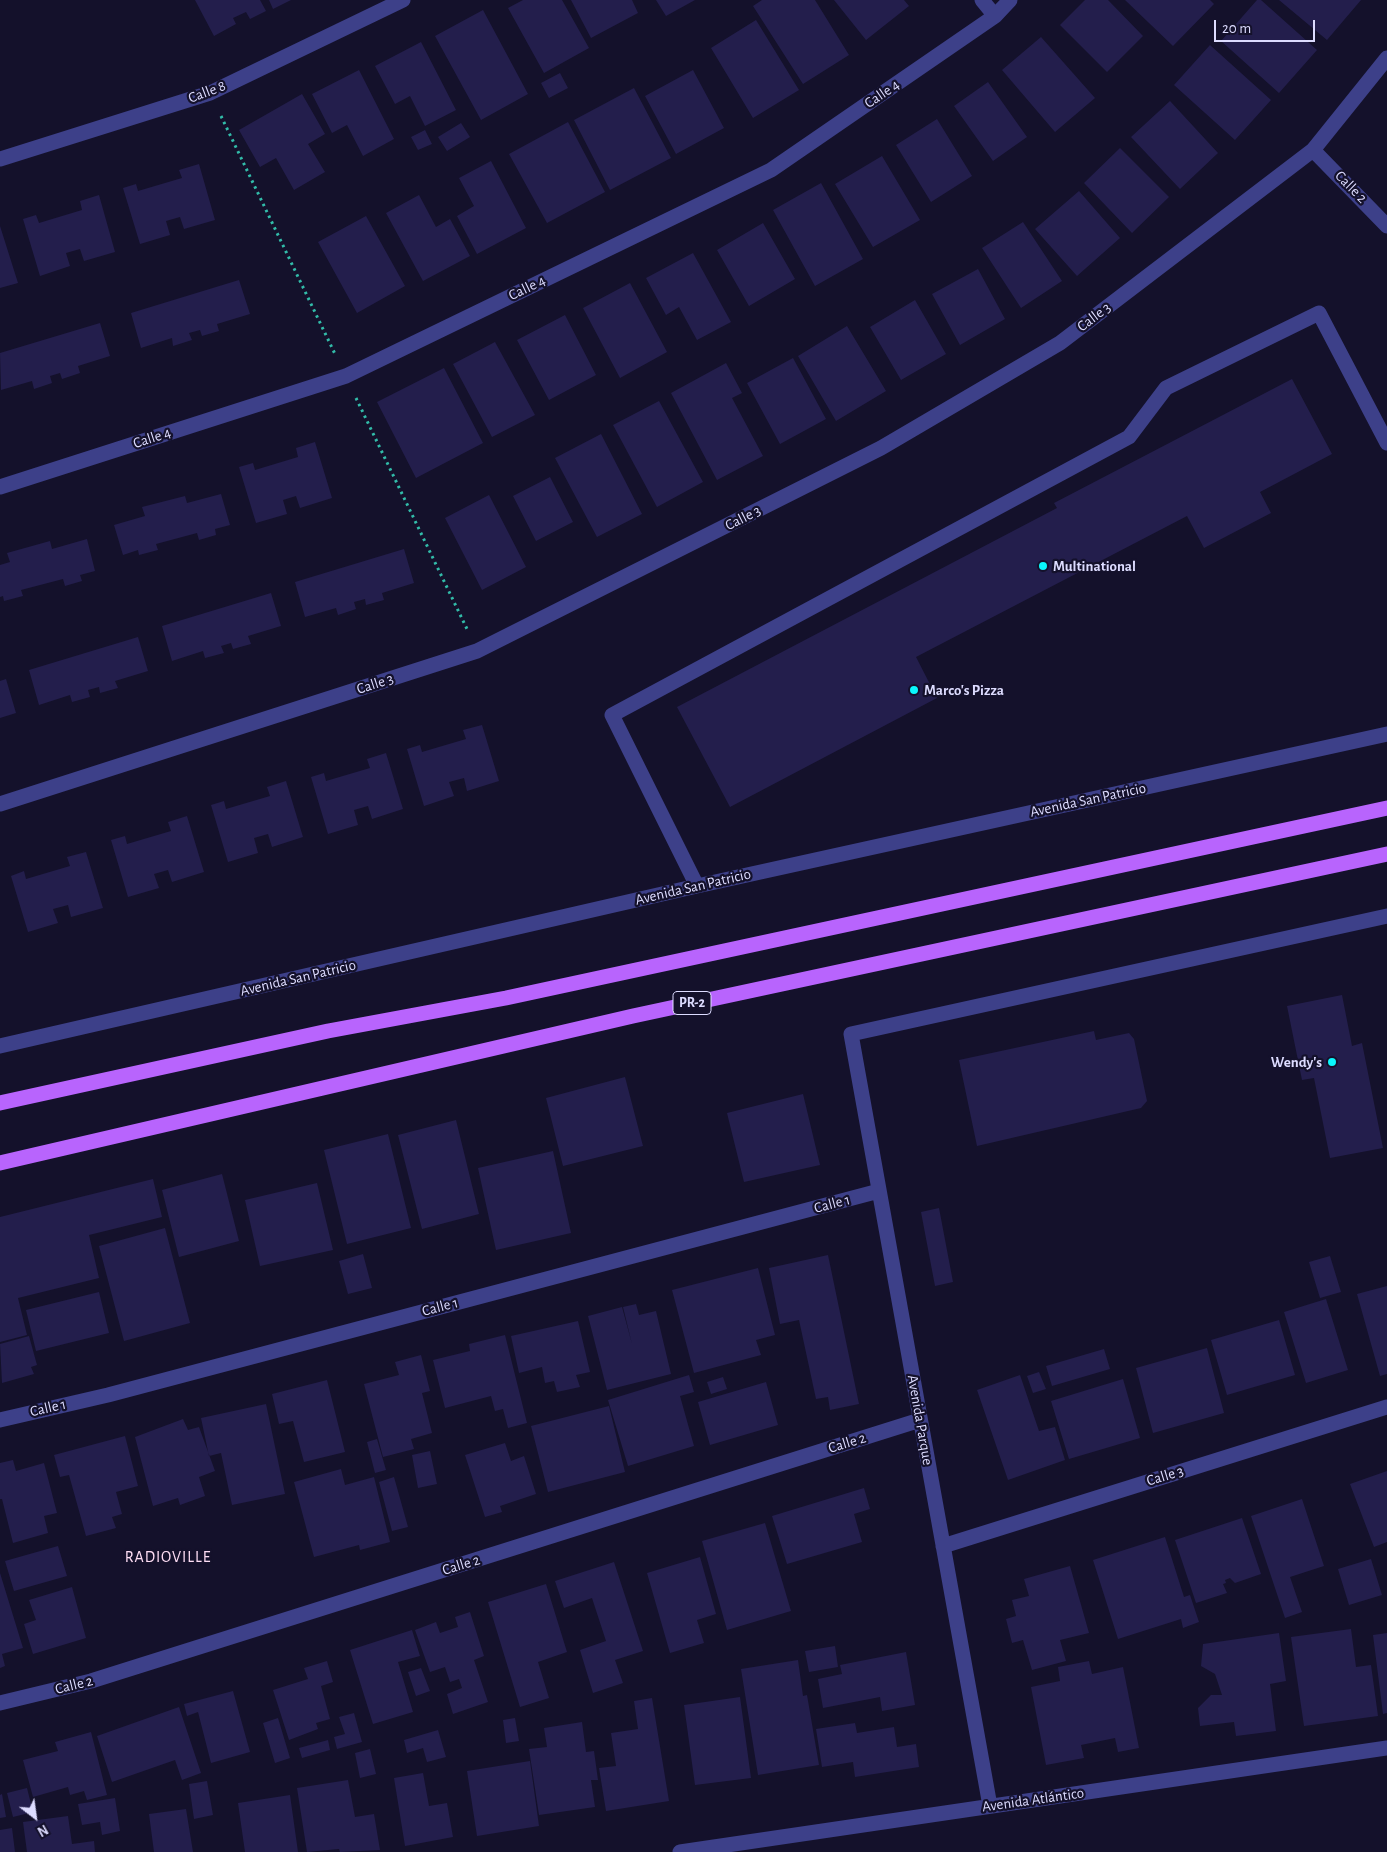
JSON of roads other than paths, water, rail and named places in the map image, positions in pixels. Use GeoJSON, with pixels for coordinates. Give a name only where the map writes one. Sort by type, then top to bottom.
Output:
{"type":"FeatureCollection","features":[{"type":"Feature","properties":{"kind":"main road"},"geometry":{"type":"LineString","coordinates":[[0,1103],[319,1033],[516,996],[1387,808]]}},
{"type":"Feature","properties":{"kind":"main road","name":"PR-2"},"geometry":{"type":"LineString","coordinates":[[0,1163],[624,1018],[1387,854]]}},
{"type":"Feature","properties":{"kind":"street","name":"Calle 8"},"geometry":{"type":"LineString","coordinates":[[0,159],[210,93],[403,0]]}},
{"type":"Feature","properties":{"kind":"street"},"geometry":{"type":"LineString","coordinates":[[982,0],[995,16]]}},
{"type":"Feature","properties":{"kind":"street","name":"Calle 4"},"geometry":{"type":"LineString","coordinates":[[0,487],[346,376],[770,170],[995,16],[1010,0]]}},
{"type":"Feature","properties":{"kind":"street","name":"Calle 3"},"geometry":{"type":"LineString","coordinates":[[0,804],[486,647],[881,448],[1060,343],[1313,150],[1387,58]]}},
{"type":"Feature","properties":{"kind":"street","name":"Calle 2"},"geometry":{"type":"LineString","coordinates":[[1313,150],[1387,226]]}},
{"type":"Feature","properties":{"kind":"street"},"geometry":{"type":"LineString","coordinates":[[697,886],[612,716],[1129,437],[1166,388],[1320,313],[1387,442]]}},
{"type":"Feature","properties":{"kind":"street","name":"Avenida San Patricio"},"geometry":{"type":"LineString","coordinates":[[0,1046],[697,886],[1387,734]]}},
{"type":"Feature","properties":{"kind":"street","name":"Avenida Parque"},"geometry":{"type":"LineString","coordinates":[[990,1806],[851,1034],[1387,916]]}},
{"type":"Feature","properties":{"kind":"street","name":"Calle 1"},"geometry":{"type":"LineString","coordinates":[[0,1420],[117,1392],[879,1191]]}},
{"type":"Feature","properties":{"kind":"street","name":"Calle 3"},"geometry":{"type":"LineString","coordinates":[[942,1546],[1387,1407]]}},
{"type":"Feature","properties":{"kind":"street","name":"Calle 2"},"geometry":{"type":"LineString","coordinates":[[0,1703],[92,1681],[920,1420]]}},
{"type":"Feature","properties":{"kind":"street","name":"Avenida Atlántico"},"geometry":{"type":"LineString","coordinates":[[680,1852],[1387,1748]]}},
{"type":"Feature","properties":{"kind":"place","name":"Multinational"},"geometry":{"type":"Point","coordinates":[1043,566]}},
{"type":"Feature","properties":{"kind":"place","name":"Marco's Pizza"},"geometry":{"type":"Point","coordinates":[914,690]}},
{"type":"Feature","properties":{"kind":"place","name":"Wendy's"},"geometry":{"type":"Point","coordinates":[1332,1062]}},
{"type":"Feature","properties":{"kind":"district","name":"RADIOVILLE"},"geometry":{"type":"Point","coordinates":[168,1557]}}]}
